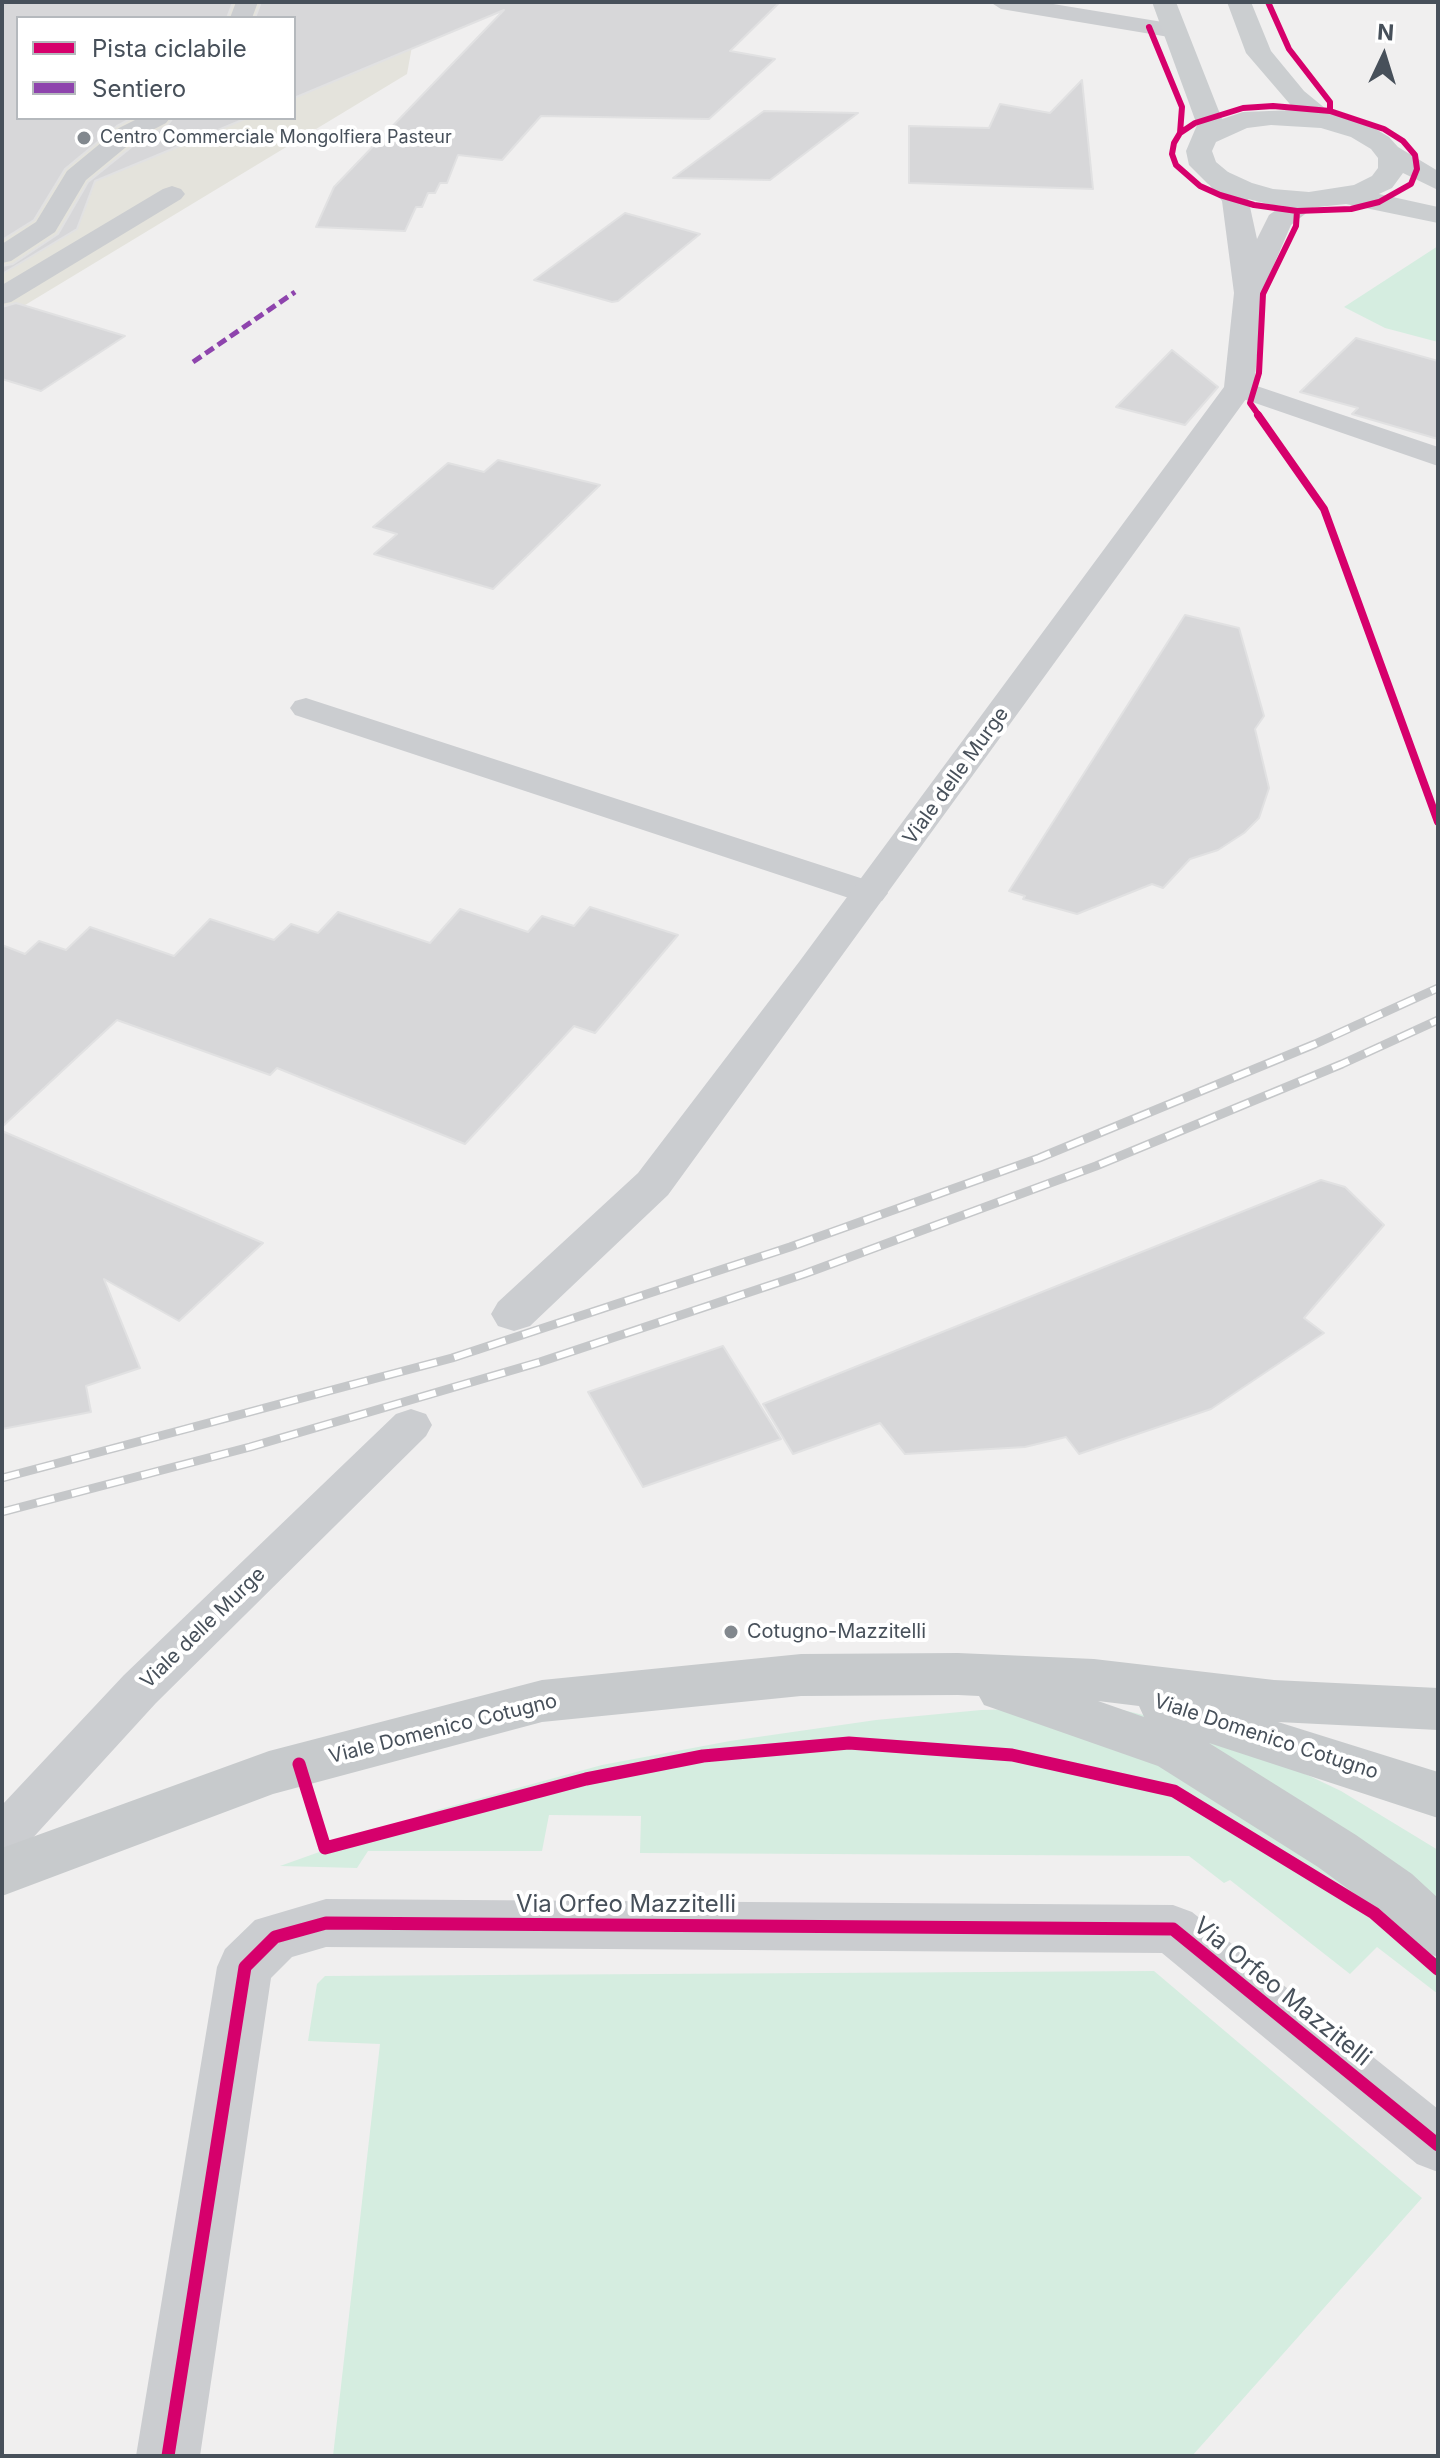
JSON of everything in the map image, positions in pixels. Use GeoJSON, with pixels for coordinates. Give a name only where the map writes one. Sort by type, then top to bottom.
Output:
{"type":"FeatureCollection","features":[{"type":"Feature","properties":{"kind":"main road"},"geometry":{"type":"LineString","coordinates":[[1164,2],[1210,125],[1204,138],[1199,151],[1203,165],[1218,178],[1242,189],[1272,197],[1309,200],[1347,196],[1382,182],[1392,169],[1391,156],[1380,143],[1360,131],[1323,120],[1271,117],[1243,120],[1204,138]]}},
{"type":"Feature","properties":{"kind":"main road"},"geometry":{"type":"LineString","coordinates":[[1239,2],[1259,53],[1295,97],[1323,120]]}},
{"type":"Feature","properties":{"kind":"main road"},"geometry":{"type":"LineString","coordinates":[[1387,152],[1438,182]]}},
{"type":"Feature","properties":{"kind":"main road"},"geometry":{"type":"LineString","coordinates":[[1347,196],[1438,215]]}},
{"type":"Feature","properties":{"kind":"main road"},"geometry":{"type":"LineString","coordinates":[[958,1674],[1176,1750],[1337,1851],[1393,1891],[1438,1933]]}},
{"type":"Feature","properties":{"kind":"main road","name":"Viale Domenico Cotugno"},"geometry":{"type":"LineString","coordinates":[[2,1872],[269,1773],[542,1701],[801,1675],[958,1674],[1094,1680],[1274,1701],[1438,1709]]}},
{"type":"Feature","properties":{"kind":"main road","name":"Viale Domenico Cotugno"},"geometry":{"type":"LineString","coordinates":[[1094,1680],[1246,1735],[1393,1778],[1438,1795]]}},
{"type":"Feature","properties":{"kind":"street"},"geometry":{"type":"LineString","coordinates":[[1218,178],[1233,193],[1236,201],[1249,293],[1239,388]]}},
{"type":"Feature","properties":{"kind":"street"},"geometry":{"type":"LineString","coordinates":[[1249,293],[1279,221],[1309,200]]}},
{"type":"Feature","properties":{"kind":"street","name":"Viale delle Murge"},"geometry":{"type":"LineString","coordinates":[[514,1314],[653,1184],[1239,388]]}},
{"type":"Feature","properties":{"kind":"street","name":"Via Orfeo Mazzitelli"},"geometry":{"type":"LineString","coordinates":[[168,2456],[245,1967],[275,1937],[326,1923],[1173,1929],[1438,2145]]}},
{"type":"Feature","properties":{"kind":"lane"},"geometry":{"type":"LineString","coordinates":[[1001,2],[1175,31]]}},
{"type":"Feature","properties":{"kind":"lane"},"geometry":{"type":"LineString","coordinates":[[2,255],[46,227],[76,176],[128,133],[154,120]]}},
{"type":"Feature","properties":{"kind":"lane"},"geometry":{"type":"LineString","coordinates":[[2,296],[172,194]]}},
{"type":"Feature","properties":{"kind":"lane"},"geometry":{"type":"LineString","coordinates":[[1239,388],[1438,457]]}},
{"type":"Feature","properties":{"kind":"lane"},"geometry":{"type":"LineString","coordinates":[[306,708],[870,893]]}},
{"type":"Feature","properties":{"kind":"lane","name":"Viale delle Murge"},"geometry":{"type":"LineString","coordinates":[[2,1838],[140,1689],[411,1425]]}},
{"type":"Feature","properties":{"kind":"shaded area"},"geometry":{"type":"Polygon","coordinates":[[[2,2],[420,2],[407,74],[2,319],[2,2]]]}},
{"type":"Feature","properties":{"kind":"green space"},"geometry":{"type":"Polygon","coordinates":[[[1438,246],[1438,342],[1385,328],[1344,307],[1438,246]]]}},
{"type":"Feature","properties":{"kind":"green space"},"geometry":{"type":"Polygon","coordinates":[[[1088,1707],[1123,1710],[1192,1727],[1259,1752],[1341,1791],[1438,1850],[1438,1994],[1377,1947],[1350,1974],[1230,1880],[1224,1883],[1189,1856],[640,1853],[641,1816],[549,1815],[542,1851],[368,1851],[357,1868],[280,1866],[437,1810],[602,1765],[730,1741],[876,1720],[981,1710],[1088,1707]]]}},
{"type":"Feature","properties":{"kind":"green space"},"geometry":{"type":"Polygon","coordinates":[[[1154,1971],[1422,2198],[1192,2456],[333,2456],[380,2044],[308,2041],[317,1984],[325,1976],[1154,1971]]]}},
{"type":"Feature","properties":{"kind":"building"},"geometry":{"type":"Polygon","coordinates":[[[2,2],[233,2],[228,16],[16,16],[16,120],[128,120],[65,169],[34,220],[2,240],[2,2]]]}},
{"type":"Feature","properties":{"kind":"building"},"geometry":{"type":"Polygon","coordinates":[[[261,2],[780,2],[730,51],[775,59],[709,119],[541,116],[502,160],[458,155],[447,183],[440,183],[435,193],[428,193],[422,207],[416,207],[405,231],[316,227],[334,187],[504,10],[296,97],[296,16],[256,16],[261,2]]]}},
{"type":"Feature","properties":{"kind":"building"},"geometry":{"type":"Polygon","coordinates":[[[1082,80],[1093,189],[909,183],[909,126],[989,128],[1000,104],[1050,113],[1082,80]]]}},
{"type":"Feature","properties":{"kind":"building"},"geometry":{"type":"Polygon","coordinates":[[[764,111],[858,113],[770,180],[673,178],[764,111]]]}},
{"type":"Feature","properties":{"kind":"building"},"geometry":{"type":"Polygon","coordinates":[[[172,120],[242,120],[95,181],[77,229],[2,274],[2,266],[13,264],[58,234],[88,182],[139,141],[167,126],[172,120]]]}},
{"type":"Feature","properties":{"kind":"building"},"geometry":{"type":"Polygon","coordinates":[[[625,213],[700,234],[618,301],[612,302],[534,280],[625,213]]]}},
{"type":"Feature","properties":{"kind":"building"},"geometry":{"type":"Polygon","coordinates":[[[16,303],[125,336],[41,391],[2,379],[2,307],[16,303]]]}},
{"type":"Feature","properties":{"kind":"building"},"geometry":{"type":"Polygon","coordinates":[[[1356,338],[1438,361],[1438,439],[1352,414],[1358,408],[1300,392],[1356,338]]]}},
{"type":"Feature","properties":{"kind":"building"},"geometry":{"type":"Polygon","coordinates":[[[1172,350],[1218,387],[1185,425],[1116,407],[1172,350]]]}},
{"type":"Feature","properties":{"kind":"building"},"geometry":{"type":"Polygon","coordinates":[[[498,460],[600,485],[493,589],[374,554],[397,534],[373,527],[448,463],[484,472],[498,460]]]}},
{"type":"Feature","properties":{"kind":"building"},"geometry":{"type":"Polygon","coordinates":[[[1185,615],[1239,628],[1264,716],[1255,729],[1269,788],[1259,818],[1244,833],[1218,850],[1190,859],[1163,888],[1152,884],[1077,914],[1023,899],[1025,896],[1009,891],[1185,615]]]}},
{"type":"Feature","properties":{"kind":"building"},"geometry":{"type":"Polygon","coordinates":[[[590,907],[678,935],[595,1033],[574,1026],[465,1144],[277,1068],[270,1075],[117,1020],[2,1127],[2,945],[25,954],[39,941],[66,950],[90,927],[174,956],[210,919],[274,940],[291,924],[318,933],[338,912],[430,943],[460,909],[528,932],[542,916],[574,926],[590,907]]]}},
{"type":"Feature","properties":{"kind":"building"},"geometry":{"type":"Polygon","coordinates":[[[2,1131],[263,1243],[179,1321],[104,1279],[140,1368],[86,1386],[91,1412],[2,1429],[2,1131]]]}},
{"type":"Feature","properties":{"kind":"building"},"geometry":{"type":"Polygon","coordinates":[[[1321,1180],[1345,1187],[1384,1225],[1304,1318],[1324,1333],[1211,1409],[1079,1454],[1066,1437],[1025,1447],[905,1454],[880,1423],[793,1454],[763,1404],[1321,1180]]]}},
{"type":"Feature","properties":{"kind":"building"},"geometry":{"type":"Polygon","coordinates":[[[723,1346],[781,1439],[643,1487],[588,1392],[723,1346]]]}},
{"type":"Feature","properties":{"kind":"railway"},"geometry":{"type":"LineString","coordinates":[[2,1478],[452,1358],[790,1247],[1039,1158],[1315,1044],[1438,988]]}},
{"type":"Feature","properties":{"kind":"railway"},"geometry":{"type":"LineString","coordinates":[[2,1512],[250,1447],[540,1362],[804,1274],[1096,1166],[1342,1064],[1438,1020]]}},
{"type":"Feature","properties":{"kind":"marked path"},"geometry":{"type":"LineString","coordinates":[[193,362],[295,292]]}},
{"type":"Feature","properties":{"kind":"cycle path"},"geometry":{"type":"LineString","coordinates":[[1268,2],[1289,49],[1330,102],[1330,111]]}},
{"type":"Feature","properties":{"kind":"cycle path"},"geometry":{"type":"LineString","coordinates":[[1149,27],[1182,107],[1180,133]]}},
{"type":"Feature","properties":{"kind":"cycle path"},"geometry":{"type":"LineString","coordinates":[[1273,106],[1330,111],[1384,129],[1403,141],[1415,155],[1417,169],[1411,184],[1379,202],[1351,209],[1297,211],[1254,205],[1220,195],[1200,186],[1176,165],[1172,154],[1174,143],[1180,133],[1195,123],[1243,108],[1273,106]]}},
{"type":"Feature","properties":{"kind":"cycle path"},"geometry":{"type":"LineString","coordinates":[[1297,211],[1296,226],[1263,294],[1259,373],[1250,403],[1324,509],[1438,822]]}},
{"type":"Feature","properties":{"kind":"cycle path"},"geometry":{"type":"LineString","coordinates":[[299,1764],[325,1848],[586,1779],[703,1756],[849,1743],[1012,1755],[1174,1791],[1374,1913],[1438,1969]]}},
{"type":"Feature","properties":{"kind":"cycle path"},"geometry":{"type":"LineString","coordinates":[[168,2456],[245,1967],[275,1937],[326,1923],[1173,1929],[1438,2145]]}},
{"type":"Feature","properties":{"kind":"place","name":"Centro Commerciale Mongolfiera Pasteur"},"geometry":{"type":"Point","coordinates":[84,138]}},
{"type":"Feature","properties":{"kind":"place","name":"Cotugno-Mazzitelli"},"geometry":{"type":"Point","coordinates":[731,1632]}}]}
